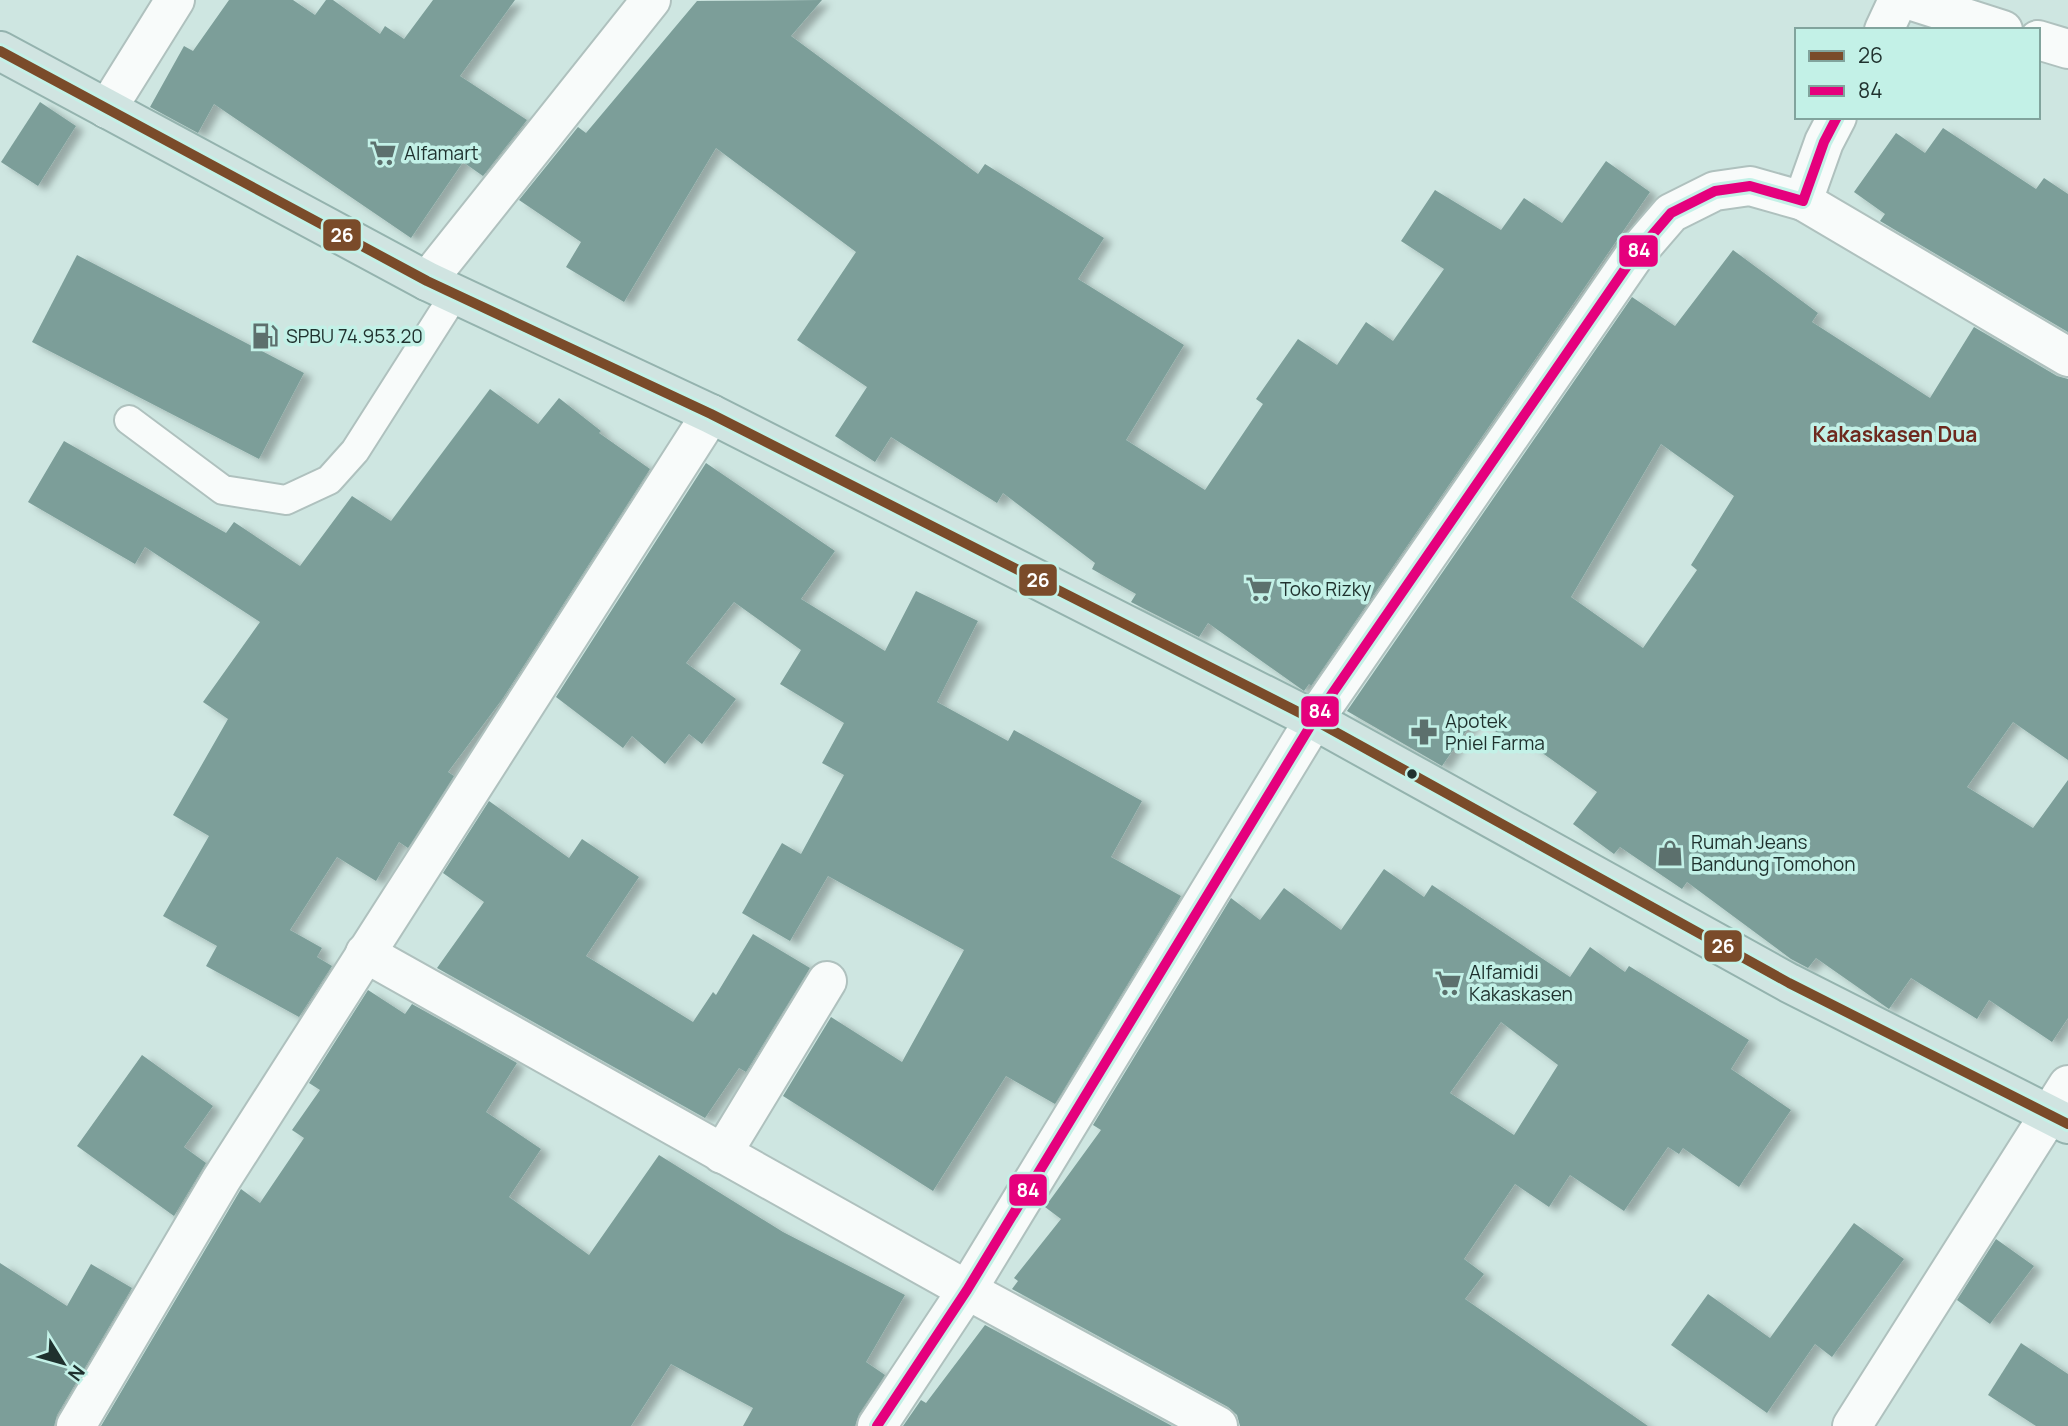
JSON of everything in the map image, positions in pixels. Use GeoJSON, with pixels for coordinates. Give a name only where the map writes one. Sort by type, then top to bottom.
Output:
{"type":"FeatureCollection","features":[{"type":"Feature","properties":{"kind":"highway"},"geometry":{"type":"LineString","coordinates":[[0,51],[441,287],[711,414],[1314,720],[1789,983],[2062,1108]]}},
{"type":"Feature","properties":{"kind":"street"},"geometry":{"type":"LineString","coordinates":[[107,109],[176,0]]}},
{"type":"Feature","properties":{"kind":"street"},"geometry":{"type":"LineString","coordinates":[[441,287],[651,0]]}},
{"type":"Feature","properties":{"kind":"street"},"geometry":{"type":"LineString","coordinates":[[1885,28],[1898,0]]}},
{"type":"Feature","properties":{"kind":"street"},"geometry":{"type":"LineString","coordinates":[[1909,0],[1949,6],[1998,28]]}},
{"type":"Feature","properties":{"kind":"street"},"geometry":{"type":"LineString","coordinates":[[2040,41],[2068,49]]}},
{"type":"Feature","properties":{"kind":"street"},"geometry":{"type":"LineString","coordinates":[[1803,201],[1824,142],[1836,119]]}},
{"type":"Feature","properties":{"kind":"street"},"geometry":{"type":"LineString","coordinates":[[877,1426],[967,1290],[1314,720],[1634,256],[1671,213],[1715,191],[1750,186],[1803,201],[2068,357]]}},
{"type":"Feature","properties":{"kind":"street"},"geometry":{"type":"LineString","coordinates":[[76,1426],[220,1180],[711,414]]}},
{"type":"Feature","properties":{"kind":"street"},"geometry":{"type":"LineString","coordinates":[[365,953],[1197,1421]]}},
{"type":"Feature","properties":{"kind":"street"},"geometry":{"type":"LineString","coordinates":[[722,1154],[827,981]]}},
{"type":"Feature","properties":{"kind":"street"},"geometry":{"type":"LineString","coordinates":[[1859,1415],[2062,1108]]}},
{"type":"Feature","properties":{"kind":"lane"},"geometry":{"type":"LineString","coordinates":[[129,420],[223,490],[286,500],[329,480],[355,451],[441,287]]}},
{"type":"Feature","properties":{"kind":"building"},"geometry":{"type":"Polygon","coordinates":[[[229,0],[293,0],[315,15],[326,0],[333,0],[380,34],[385,26],[404,39],[433,0],[515,0],[460,76],[527,120],[483,176],[463,162],[411,238],[214,104],[198,133],[150,107],[184,46],[193,51],[229,0]]]}},
{"type":"Feature","properties":{"kind":"building"},"geometry":{"type":"Polygon","coordinates":[[[822,0],[791,36],[978,174],[985,164],[1104,238],[1078,279],[1184,345],[1126,440],[1205,490],[1263,404],[1256,399],[1298,339],[1337,365],[1366,322],[1393,341],[1444,269],[1401,241],[1435,190],[1501,230],[1524,198],[1562,223],[1606,161],[1650,192],[1311,686],[1309,684],[1304,691],[1208,623],[1199,637],[1131,602],[1136,594],[1092,569],[1095,563],[1003,493],[997,503],[891,437],[875,462],[835,436],[867,387],[797,340],[856,252],[716,148],[624,302],[566,267],[581,242],[519,200],[578,127],[586,133],[697,1],[822,0]]]}},
{"type":"Feature","properties":{"kind":"building"},"geometry":{"type":"Polygon","coordinates":[[[40,102],[76,126],[38,186],[1,162],[40,102]]]}},
{"type":"Feature","properties":{"kind":"building"},"geometry":{"type":"Polygon","coordinates":[[[1943,128],[2036,189],[2044,178],[2068,194],[2068,332],[1880,221],[1885,214],[1854,192],[1896,133],[1925,153],[1943,128]]]}},
{"type":"Feature","properties":{"kind":"building"},"geometry":{"type":"Polygon","coordinates":[[[1733,250],[1818,313],[1812,322],[1930,398],[1974,327],[2057,376],[2068,379],[2068,760],[2013,722],[1967,787],[2033,828],[2068,780],[2068,1018],[2052,1042],[1989,1000],[1977,1019],[1911,978],[1889,1009],[1816,958],[1808,968],[1791,959],[1687,882],[1682,889],[1620,847],[1614,854],[1573,824],[1597,792],[1520,737],[1515,744],[1475,718],[1442,766],[1347,711],[1632,297],[1675,326],[1733,250]],[[1661,444],[1571,597],[1643,648],[1697,570],[1691,565],[1734,496],[1661,444]]]}},
{"type":"Feature","properties":{"kind":"building"},"geometry":{"type":"Polygon","coordinates":[[[77,255],[304,373],[259,459],[32,342],[77,255]]]}},
{"type":"Feature","properties":{"kind":"building"},"geometry":{"type":"Polygon","coordinates":[[[490,389],[538,424],[559,398],[601,431],[599,433],[650,469],[503,698],[448,772],[454,776],[408,848],[399,842],[376,881],[337,857],[290,930],[322,948],[317,957],[332,966],[299,1017],[206,966],[217,946],[163,916],[209,836],[173,815],[228,719],[203,702],[260,622],[145,547],[135,564],[28,502],[64,441],[226,533],[234,522],[300,566],[352,496],[391,521],[490,389]]]}},
{"type":"Feature","properties":{"kind":"building"},"geometry":{"type":"Polygon","coordinates":[[[706,463],[835,551],[801,599],[885,651],[916,591],[978,621],[937,702],[1008,741],[1014,730],[1142,801],[1111,857],[1181,896],[1055,1104],[1006,1076],[933,1191],[783,1096],[831,1017],[902,1062],[964,950],[828,876],[790,941],[742,913],[782,843],[801,854],[844,775],[822,763],[844,723],[780,684],[801,650],[734,602],[686,663],[736,699],[702,744],[689,734],[665,764],[632,736],[623,748],[556,697],[706,463]]]}},
{"type":"Feature","properties":{"kind":"building"},"geometry":{"type":"Polygon","coordinates":[[[489,801],[569,858],[582,839],[639,877],[586,956],[693,1022],[713,992],[716,995],[753,934],[810,968],[746,1072],[739,1068],[705,1118],[437,968],[484,902],[443,873],[489,801]]]}},
{"type":"Feature","properties":{"kind":"building"},"geometry":{"type":"Polygon","coordinates":[[[1384,869],[1424,897],[1432,885],[1570,977],[1590,947],[1625,972],[1629,966],[1749,1040],[1731,1069],[1791,1110],[1739,1187],[1683,1148],[1679,1154],[1668,1147],[1624,1211],[1570,1175],[1549,1207],[1515,1184],[1464,1259],[1484,1274],[1465,1299],[1648,1426],[1240,1426],[1237,1415],[1228,1407],[1012,1289],[1018,1281],[1014,1278],[1061,1219],[1045,1207],[1101,1130],[1093,1125],[1231,898],[1260,920],[1284,888],[1341,930],[1384,869]],[[1501,1022],[1450,1093],[1514,1135],[1558,1065],[1501,1022]]]}},
{"type":"Feature","properties":{"kind":"building"},"geometry":{"type":"Polygon","coordinates":[[[368,990],[405,1014],[412,1004],[517,1063],[486,1112],[541,1149],[509,1197],[589,1255],[659,1155],[783,1232],[905,1295],[866,1362],[885,1375],[859,1414],[855,1426],[743,1426],[753,1408],[671,1364],[631,1426],[101,1426],[241,1189],[260,1203],[304,1138],[292,1130],[320,1090],[309,1083],[368,990]]]}},
{"type":"Feature","properties":{"kind":"building"},"geometry":{"type":"Polygon","coordinates":[[[142,1055],[213,1106],[184,1147],[206,1163],[174,1216],[77,1146],[142,1055]]]}},
{"type":"Feature","properties":{"kind":"building"},"geometry":{"type":"Polygon","coordinates":[[[1854,1223],[1904,1259],[1832,1357],[1815,1344],[1767,1413],[1671,1345],[1708,1294],[1770,1338],[1854,1223]]]}},
{"type":"Feature","properties":{"kind":"building"},"geometry":{"type":"Polygon","coordinates":[[[1996,1239],[2034,1266],[1990,1324],[1957,1300],[1996,1239]]]}},
{"type":"Feature","properties":{"kind":"building"},"geometry":{"type":"Polygon","coordinates":[[[0,1263],[67,1306],[91,1264],[132,1288],[57,1415],[54,1426],[0,1426],[0,1263]]]}},
{"type":"Feature","properties":{"kind":"building"},"geometry":{"type":"Polygon","coordinates":[[[985,1325],[1172,1426],[903,1426],[921,1400],[926,1403],[985,1325]]]}},
{"type":"Feature","properties":{"kind":"building"},"geometry":{"type":"Polygon","coordinates":[[[2021,1343],[2068,1374],[2068,1426],[2036,1426],[1988,1395],[2021,1343]]]}},
{"type":"Feature","properties":{"kind":"transit line","name":"26"},"geometry":{"type":"LineString","coordinates":[[0,51],[427,281],[711,414],[1314,720],[1789,983],[2068,1124]]}},
{"type":"Feature","properties":{"kind":"transit line","name":"84"},"geometry":{"type":"LineString","coordinates":[[877,1426],[967,1290],[1314,720],[1634,256],[1671,213],[1715,191],[1750,186],[1803,201],[1824,142],[1836,119]]}},
{"type":"Feature","properties":{"kind":"place","name":"Alfamart"},"geometry":{"type":"Point","coordinates":[383,153]}},
{"type":"Feature","properties":{"kind":"place","name":"SPBU 74.953.20"},"geometry":{"type":"Point","coordinates":[265,336]}},
{"type":"Feature","properties":{"kind":"place","name":"Toko Rizky"},"geometry":{"type":"Point","coordinates":[1259,589]}},
{"type":"Feature","properties":{"kind":"place","name":"Apotek Pniel Farma"},"geometry":{"type":"Point","coordinates":[1424,732]}},
{"type":"Feature","properties":{"kind":"place","name":"Rumah Jeans Bandung Tomohon"},"geometry":{"type":"Point","coordinates":[1670,853]}},
{"type":"Feature","properties":{"kind":"place","name":"Alfamidi Kakaskasen"},"geometry":{"type":"Point","coordinates":[1448,983]}},
{"type":"Feature","properties":{"kind":"district","name":"Kakaskasen Dua"},"geometry":{"type":"Point","coordinates":[1895,434]}}]}
